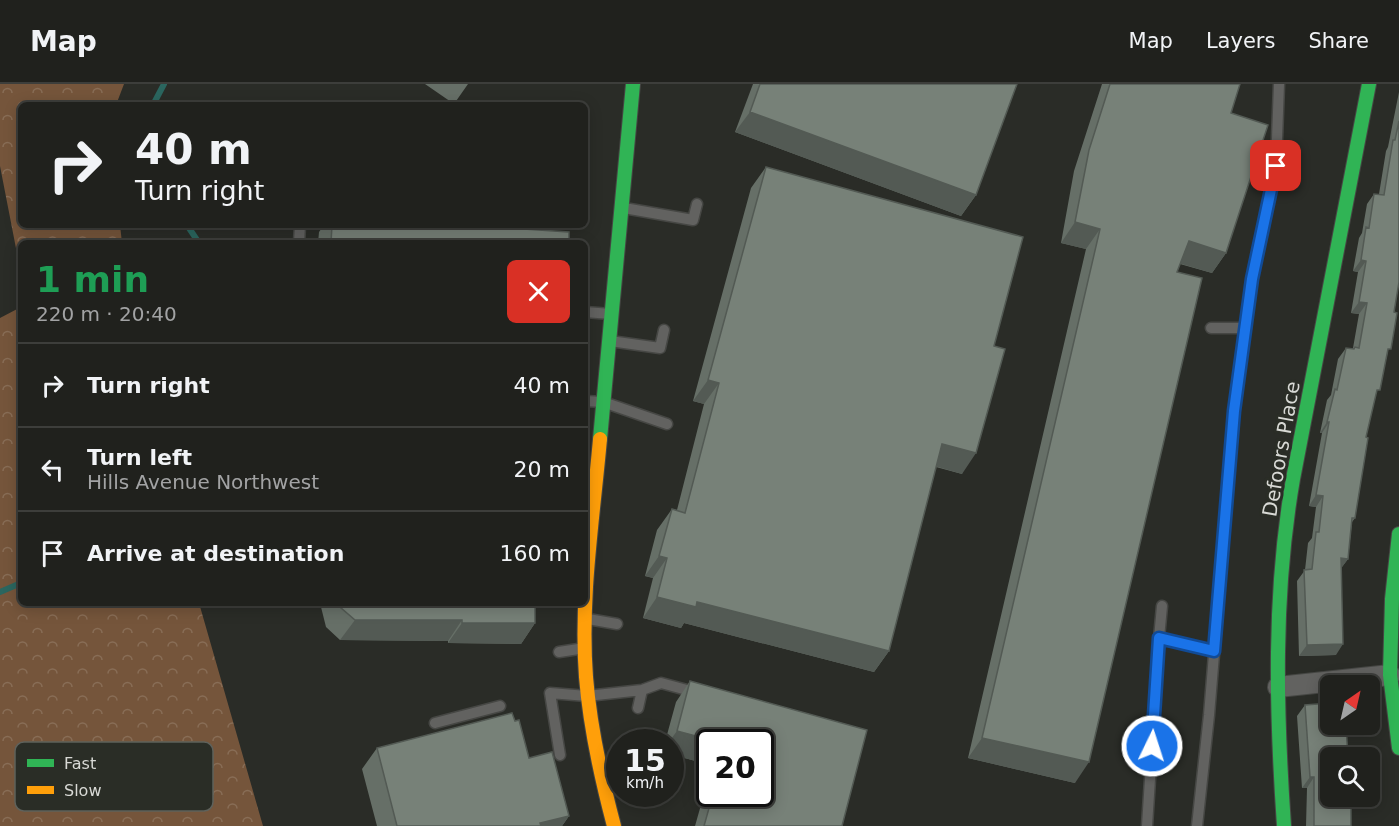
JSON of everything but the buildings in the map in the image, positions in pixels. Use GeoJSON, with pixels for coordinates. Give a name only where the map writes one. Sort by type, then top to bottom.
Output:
{"type":"FeatureCollection","features":[{"type":"Feature","properties":{"kind":"street"},"geometry":{"type":"LineString","coordinates":[[588,551],[633,84]]}},
{"type":"Feature","properties":{"kind":"street","name":"Defoors Place"},"geometry":{"type":"LineString","coordinates":[[1284,826],[1278,742],[1278,630],[1284,540],[1300,447],[1348,208],[1369,84]]}},
{"type":"Feature","properties":{"kind":"street"},"geometry":{"type":"LineString","coordinates":[[1398,542],[1392,599],[1390,675],[1399,748]]}},
{"type":"Feature","properties":{"kind":"street"},"geometry":{"type":"LineString","coordinates":[[586,606],[587,696],[597,761],[614,826]]}},
{"type":"Feature","properties":{"kind":"street"},"geometry":{"type":"LineString","coordinates":[[1278,687],[1390,675]]}},
{"type":"Feature","properties":{"kind":"lane"},"geometry":{"type":"LineString","coordinates":[[1197,826],[1234,411],[1252,279],[1276,166],[1279,84]]}},
{"type":"Feature","properties":{"kind":"lane"},"geometry":{"type":"LineString","coordinates":[[621,207],[693,220],[697,204]]}},
{"type":"Feature","properties":{"kind":"lane"},"geometry":{"type":"LineString","coordinates":[[588,312],[611,314]]}},
{"type":"Feature","properties":{"kind":"lane"},"geometry":{"type":"LineString","coordinates":[[1211,328],[1246,328]]}},
{"type":"Feature","properties":{"kind":"lane"},"geometry":{"type":"LineString","coordinates":[[609,341],[660,348],[664,330]]}},
{"type":"Feature","properties":{"kind":"lane"},"geometry":{"type":"LineString","coordinates":[[588,401],[603,402],[667,424]]}},
{"type":"Feature","properties":{"kind":"lane"},"geometry":{"type":"LineString","coordinates":[[1147,826],[1162,606]]}},
{"type":"Feature","properties":{"kind":"lane"},"geometry":{"type":"LineString","coordinates":[[586,619],[617,624]]}},
{"type":"Feature","properties":{"kind":"lane"},"geometry":{"type":"LineString","coordinates":[[1159,638],[1214,651]]}},
{"type":"Feature","properties":{"kind":"lane"},"geometry":{"type":"LineString","coordinates":[[559,652],[585,648]]}},
{"type":"Feature","properties":{"kind":"lane"},"geometry":{"type":"LineString","coordinates":[[560,755],[550,693],[587,696],[642,690],[661,683],[707,695]]}},
{"type":"Feature","properties":{"kind":"lane"},"geometry":{"type":"LineString","coordinates":[[638,708],[642,690]]}},
{"type":"Feature","properties":{"kind":"lane"},"geometry":{"type":"LineString","coordinates":[[435,723],[500,706]]}},
{"type":"Feature","properties":{"kind":"green space"},"geometry":{"type":"Polygon","coordinates":[[[0,84],[124,84],[117,102],[18,102],[18,228],[120,228],[122,240],[18,240],[18,259],[0,166],[0,84]]]}},
{"type":"Feature","properties":{"kind":"green space"},"geometry":{"type":"Polygon","coordinates":[[[18,309],[18,606],[200,606],[263,826],[0,826],[0,318],[18,309]]]}},
{"type":"Feature","properties":{"kind":"waterway"},"geometry":{"type":"LineString","coordinates":[[155,102],[164,84]]}},
{"type":"Feature","properties":{"kind":"waterway"},"geometry":{"type":"LineString","coordinates":[[189,228],[197,240]]}},
{"type":"Feature","properties":{"kind":"waterway"},"geometry":{"type":"LineString","coordinates":[[0,592],[18,584]]}},
{"type":"Feature","properties":{"kind":"traffic: fast"},"geometry":{"type":"LineString","coordinates":[[600,439],[633,84]]}},
{"type":"Feature","properties":{"kind":"traffic: fast"},"geometry":{"type":"LineString","coordinates":[[1284,826],[1278,696],[1282,565],[1293,479],[1369,84]]}},
{"type":"Feature","properties":{"kind":"traffic: fast"},"geometry":{"type":"LineString","coordinates":[[1399,534],[1392,599],[1390,675],[1399,748]]}},
{"type":"Feature","properties":{"kind":"traffic: slow"},"geometry":{"type":"LineString","coordinates":[[588,558],[600,439]]}},
{"type":"Feature","properties":{"kind":"traffic: slow"},"geometry":{"type":"LineString","coordinates":[[586,606],[588,696],[600,771],[614,826]]}},
{"type":"Feature","properties":{"kind":"route"},"geometry":{"type":"LineString","coordinates":[[1152,746],[1159,638],[1214,651],[1234,411],[1252,279],[1276,166]]}}]}
